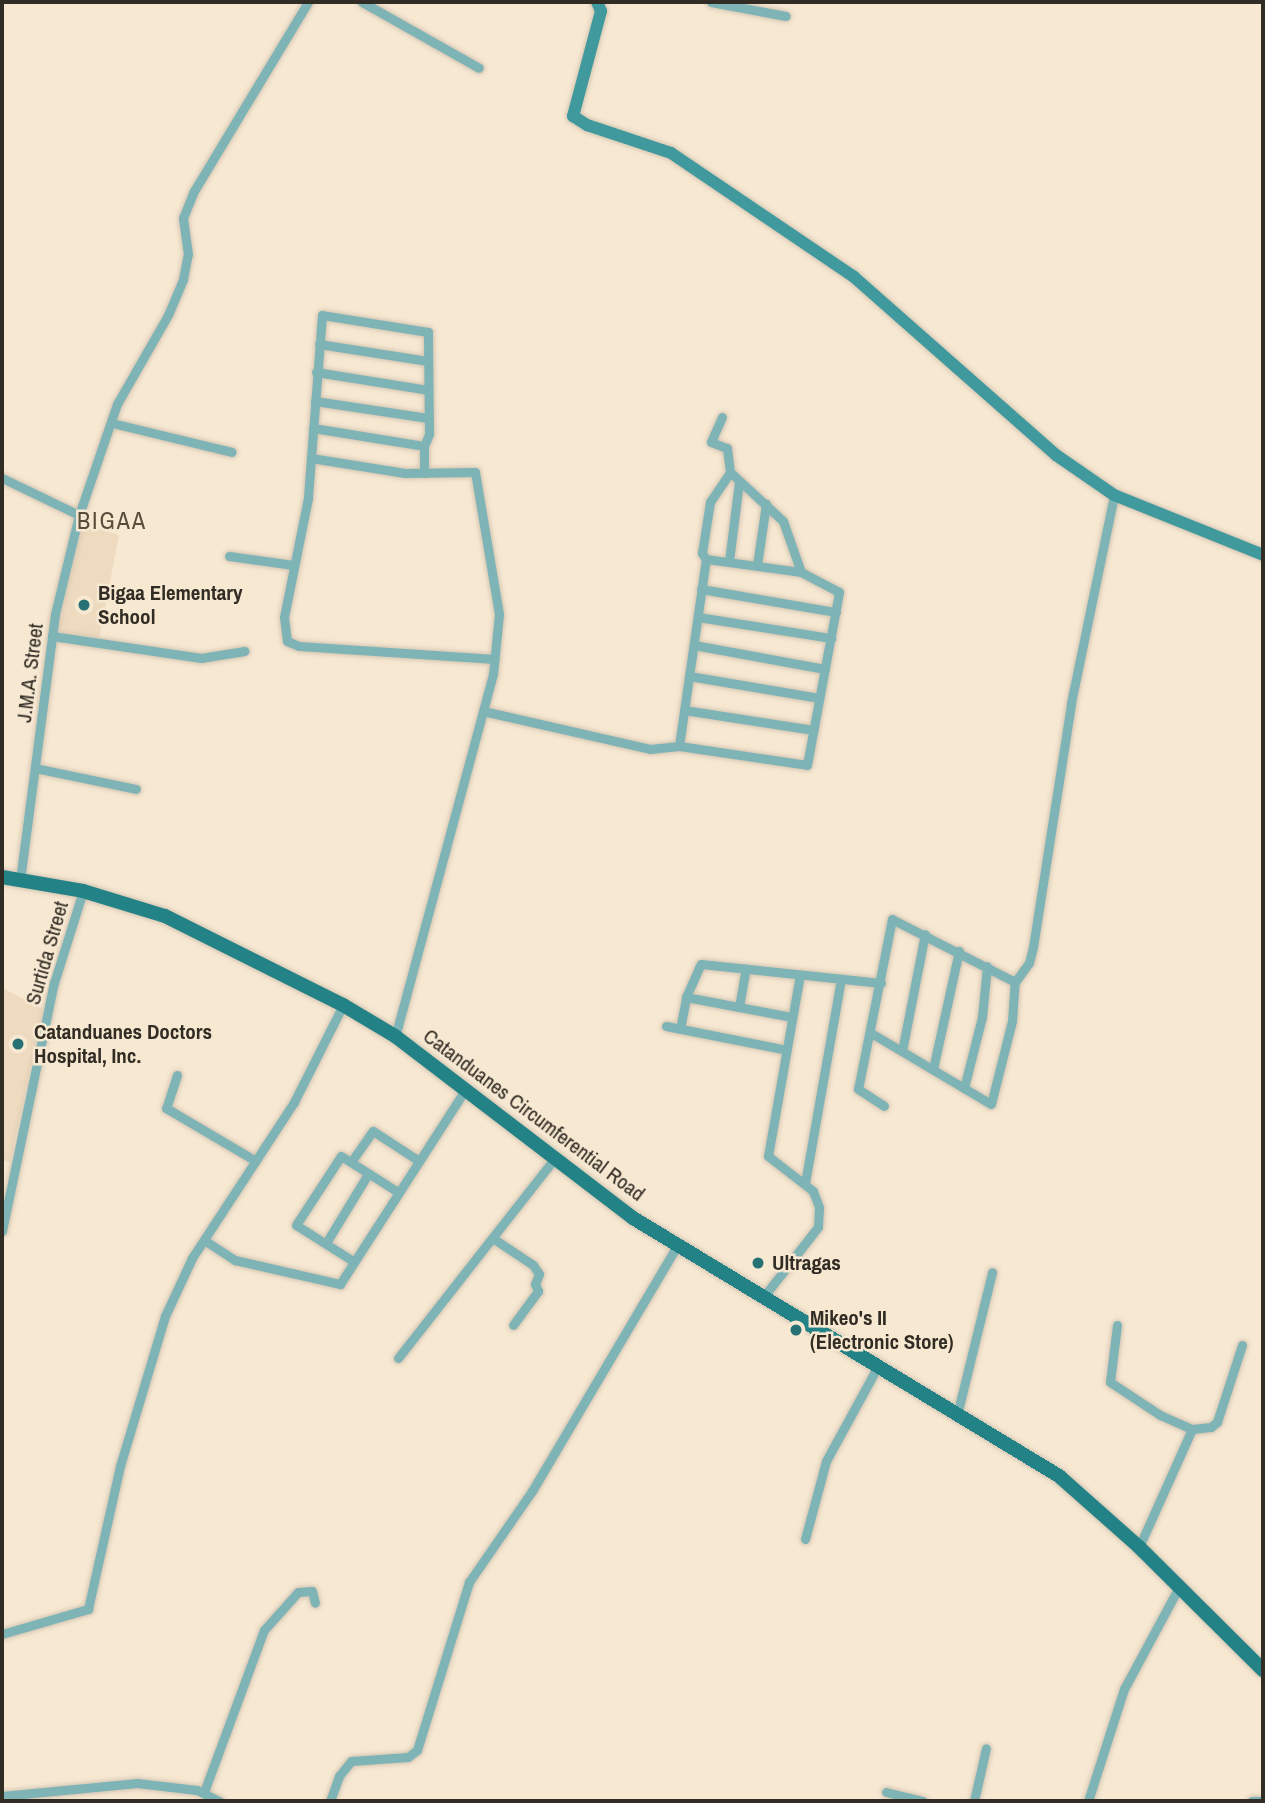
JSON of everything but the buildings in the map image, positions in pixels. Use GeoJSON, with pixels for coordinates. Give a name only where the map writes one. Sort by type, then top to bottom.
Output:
{"type":"FeatureCollection","features":[{"type":"Feature","properties":{"kind":"main road","name":"Catanduanes Circumferential Road"},"geometry":{"type":"LineString","coordinates":[[2,877],[83,891],[165,916],[344,1005],[395,1036],[633,1218],[765,1295],[1060,1477],[1139,1547],[1263,1670]]}},
{"type":"Feature","properties":{"kind":"street","name":"J.M.A. Street"},"geometry":{"type":"LineString","coordinates":[[20,880],[52,636],[79,515],[117,404],[183,279],[188,254],[183,218],[194,191],[308,2]]}},
{"type":"Feature","properties":{"kind":"street"},"geometry":{"type":"LineString","coordinates":[[362,2],[479,68]]}},
{"type":"Feature","properties":{"kind":"street"},"geometry":{"type":"LineString","coordinates":[[597,2],[601,11],[573,116],[587,125],[671,153],[854,277],[1056,454],[1114,495],[1263,555]]}},
{"type":"Feature","properties":{"kind":"street"},"geometry":{"type":"LineString","coordinates":[[711,2],[786,16]]}},
{"type":"Feature","properties":{"kind":"street"},"geometry":{"type":"LineString","coordinates":[[424,473],[428,418],[428,332],[322,315],[311,458],[284,617],[287,641],[299,646],[495,659]]}},
{"type":"Feature","properties":{"kind":"street"},"geometry":{"type":"LineString","coordinates":[[319,344],[428,361]]}},
{"type":"Feature","properties":{"kind":"street"},"geometry":{"type":"LineString","coordinates":[[316,372],[428,390]]}},
{"type":"Feature","properties":{"kind":"street"},"geometry":{"type":"LineString","coordinates":[[315,401],[428,418]]}},
{"type":"Feature","properties":{"kind":"street"},"geometry":{"type":"LineString","coordinates":[[722,417],[711,442],[727,449],[730,472],[783,521],[801,572]]}},
{"type":"Feature","properties":{"kind":"street"},"geometry":{"type":"LineString","coordinates":[[112,423],[232,452]]}},
{"type":"Feature","properties":{"kind":"street"},"geometry":{"type":"LineString","coordinates":[[313,428],[424,446]]}},
{"type":"Feature","properties":{"kind":"street"},"geometry":{"type":"LineString","coordinates":[[311,458],[424,473],[478,475],[499,614],[495,659],[483,711],[395,1036]]}},
{"type":"Feature","properties":{"kind":"street"},"geometry":{"type":"LineString","coordinates":[[679,746],[706,559],[702,552],[710,502],[730,472]]}},
{"type":"Feature","properties":{"kind":"street"},"geometry":{"type":"LineString","coordinates":[[2,478],[79,515]]}},
{"type":"Feature","properties":{"kind":"street"},"geometry":{"type":"LineString","coordinates":[[729,561],[739,482]]}},
{"type":"Feature","properties":{"kind":"street"},"geometry":{"type":"LineString","coordinates":[[871,1033],[992,1104],[1012,1021],[1015,982],[1029,963],[1033,947],[1072,704],[1114,495]]}},
{"type":"Feature","properties":{"kind":"street"},"geometry":{"type":"LineString","coordinates":[[757,565],[766,504]]}},
{"type":"Feature","properties":{"kind":"street"},"geometry":{"type":"LineString","coordinates":[[229,556],[293,565]]}},
{"type":"Feature","properties":{"kind":"street"},"geometry":{"type":"LineString","coordinates":[[483,711],[650,749],[679,746],[807,765],[839,592],[801,572],[706,559]]}},
{"type":"Feature","properties":{"kind":"street"},"geometry":{"type":"LineString","coordinates":[[701,589],[836,612]]}},
{"type":"Feature","properties":{"kind":"street"},"geometry":{"type":"LineString","coordinates":[[698,617],[831,638]]}},
{"type":"Feature","properties":{"kind":"street"},"geometry":{"type":"LineString","coordinates":[[52,636],[201,658],[244,651]]}},
{"type":"Feature","properties":{"kind":"street"},"geometry":{"type":"LineString","coordinates":[[694,645],[825,669]]}},
{"type":"Feature","properties":{"kind":"street"},"geometry":{"type":"LineString","coordinates":[[689,676],[819,698]]}},
{"type":"Feature","properties":{"kind":"street"},"geometry":{"type":"LineString","coordinates":[[684,710],[813,730]]}},
{"type":"Feature","properties":{"kind":"street"},"geometry":{"type":"LineString","coordinates":[[35,768],[136,789]]}},
{"type":"Feature","properties":{"kind":"street","name":"Surtida Street"},"geometry":{"type":"LineString","coordinates":[[2,1231],[54,983],[83,891]]}},
{"type":"Feature","properties":{"kind":"street"},"geometry":{"type":"LineString","coordinates":[[884,1106],[858,1089],[892,919],[1015,982]]}},
{"type":"Feature","properties":{"kind":"street"},"geometry":{"type":"LineString","coordinates":[[902,1051],[925,934]]}},
{"type":"Feature","properties":{"kind":"street"},"geometry":{"type":"LineString","coordinates":[[933,1069],[959,951]]}},
{"type":"Feature","properties":{"kind":"street"},"geometry":{"type":"LineString","coordinates":[[680,1029],[686,997],[701,964],[881,983]]}},
{"type":"Feature","properties":{"kind":"street"},"geometry":{"type":"LineString","coordinates":[[964,1088],[982,1017],[987,966]]}},
{"type":"Feature","properties":{"kind":"street"},"geometry":{"type":"LineString","coordinates":[[739,1007],[746,969]]}},
{"type":"Feature","properties":{"kind":"street"},"geometry":{"type":"LineString","coordinates":[[765,1295],[818,1227],[819,1207],[805,1183],[768,1156],[800,975]]}},
{"type":"Feature","properties":{"kind":"street"},"geometry":{"type":"LineString","coordinates":[[805,1183],[841,979]]}},
{"type":"Feature","properties":{"kind":"street"},"geometry":{"type":"LineString","coordinates":[[686,997],[792,1017]]}},
{"type":"Feature","properties":{"kind":"street"},"geometry":{"type":"LineString","coordinates":[[2,1634],[88,1609],[120,1466],[161,1327],[204,1240],[294,1102],[344,1005]]}},
{"type":"Feature","properties":{"kind":"street"},"geometry":{"type":"LineString","coordinates":[[666,1026],[787,1050]]}},
{"type":"Feature","properties":{"kind":"street"},"geometry":{"type":"LineString","coordinates":[[177,1075],[166,1108],[256,1161]]}},
{"type":"Feature","properties":{"kind":"street"},"geometry":{"type":"LineString","coordinates":[[204,1240],[235,1260],[330,1284],[340,1284],[465,1090]]}},
{"type":"Feature","properties":{"kind":"street"},"geometry":{"type":"LineString","coordinates":[[351,1162],[373,1131],[419,1161]]}},
{"type":"Feature","properties":{"kind":"street"},"geometry":{"type":"LineString","coordinates":[[353,1261],[296,1225],[341,1156],[398,1192]]}},
{"type":"Feature","properties":{"kind":"street"},"geometry":{"type":"LineString","coordinates":[[398,1359],[554,1159]]}},
{"type":"Feature","properties":{"kind":"street"},"geometry":{"type":"LineString","coordinates":[[326,1243],[369,1174]]}},
{"type":"Feature","properties":{"kind":"street"},"geometry":{"type":"LineString","coordinates":[[494,1239],[539,1274],[535,1284],[538,1291],[513,1325]]}},
{"type":"Feature","properties":{"kind":"street"},"geometry":{"type":"LineString","coordinates":[[330,1801],[338,1776],[351,1761],[408,1757],[417,1750],[469,1583],[532,1491],[678,1244]]}},
{"type":"Feature","properties":{"kind":"street"},"geometry":{"type":"LineString","coordinates":[[957,1415],[992,1272]]}},
{"type":"Feature","properties":{"kind":"street"},"geometry":{"type":"LineString","coordinates":[[1117,1325],[1110,1382],[1160,1415],[1192,1429],[1217,1422],[1242,1345]]}},
{"type":"Feature","properties":{"kind":"street"},"geometry":{"type":"LineString","coordinates":[[805,1539],[826,1461],[878,1366]]}},
{"type":"Feature","properties":{"kind":"street"},"geometry":{"type":"LineString","coordinates":[[1139,1547],[1192,1429]]}},
{"type":"Feature","properties":{"kind":"street"},"geometry":{"type":"LineString","coordinates":[[1088,1801],[1124,1689],[1179,1587]]}},
{"type":"Feature","properties":{"kind":"street"},"geometry":{"type":"LineString","coordinates":[[204,1793],[264,1630],[298,1592],[312,1591],[315,1603]]}},
{"type":"Feature","properties":{"kind":"street"},"geometry":{"type":"LineString","coordinates":[[974,1801],[986,1748]]}},
{"type":"Feature","properties":{"kind":"street"},"geometry":{"type":"LineString","coordinates":[[2,1796],[128,1783],[204,1793],[219,1801]]}},
{"type":"Feature","properties":{"kind":"street"},"geometry":{"type":"LineString","coordinates":[[886,1792],[923,1801]]}},
{"type":"Feature","properties":{"kind":"street"},"geometry":{"type":"LineString","coordinates":[[1252,1801],[1263,1801]]}},
{"type":"Feature","properties":{"kind":"shaded area","name":"Bigaa Elementary School"},"geometry":{"type":"Polygon","coordinates":[[[83,524],[119,535],[99,638],[56,632],[83,524]]]}},
{"type":"Feature","properties":{"kind":"shaded area","name":"Catanduanes Doctors Hospital, Inc."},"geometry":{"type":"Polygon","coordinates":[[[2,988],[43,1009],[10,1162],[2,1161],[2,988]]]}},
{"type":"Feature","properties":{"kind":"place","name":"Bigaa Elementary School"},"geometry":{"type":"Point","coordinates":[84,605]}},
{"type":"Feature","properties":{"kind":"place","name":"Catanduanes Doctors Hospital, Inc."},"geometry":{"type":"Point","coordinates":[18,1044]}},
{"type":"Feature","properties":{"kind":"place","name":"Ultragas"},"geometry":{"type":"Point","coordinates":[758,1263]}},
{"type":"Feature","properties":{"kind":"place","name":"Mikeo's II (Electronic Store)"},"geometry":{"type":"Point","coordinates":[796,1330]}},
{"type":"Feature","properties":{"kind":"district","name":"BIGAA"},"geometry":{"type":"Point","coordinates":[112,521]}}]}
